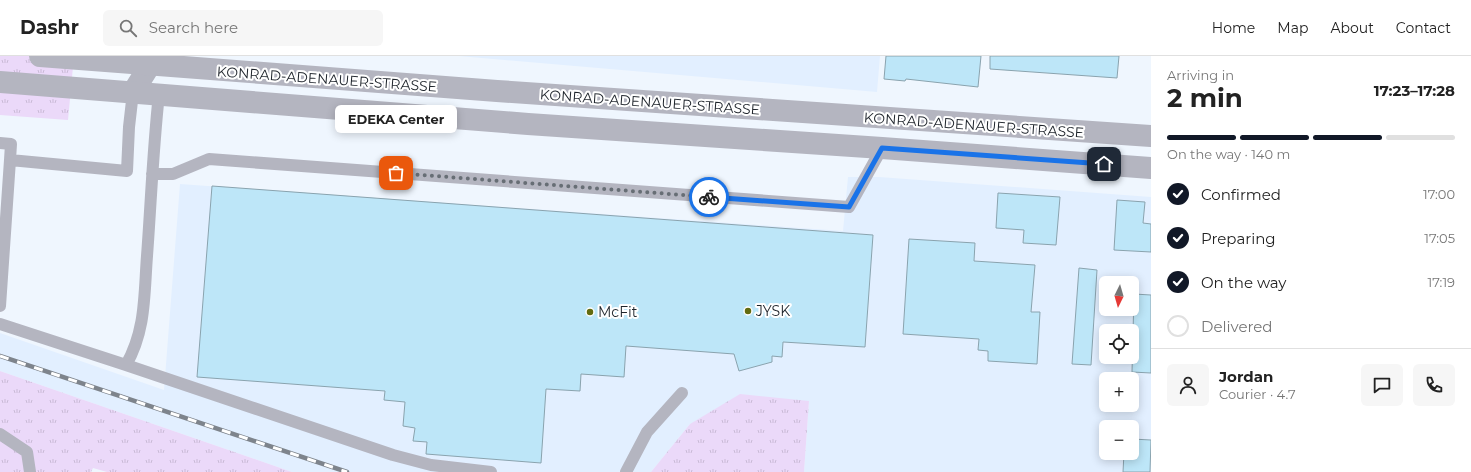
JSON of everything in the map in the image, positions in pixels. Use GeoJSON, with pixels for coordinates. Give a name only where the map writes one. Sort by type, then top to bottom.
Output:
{"type":"FeatureCollection","features":[{"type":"Feature","properties":{"kind":"street","name":"KONRAD-ADENAUER-STRASSE"},"geometry":{"type":"LineString","coordinates":[[40,56],[151,60],[505,92],[1151,136]]}},
{"type":"Feature","properties":{"kind":"street"},"geometry":{"type":"LineString","coordinates":[[133,92],[151,60]]}},
{"type":"Feature","properties":{"kind":"street"},"geometry":{"type":"LineString","coordinates":[[151,60],[159,94]]}},
{"type":"Feature","properties":{"kind":"street","name":"KONRAD-ADENAUER-STRASSE"},"geometry":{"type":"LineString","coordinates":[[0,82],[536,125],[1151,168]]}},
{"type":"Feature","properties":{"kind":"lane"},"geometry":{"type":"LineString","coordinates":[[10,160],[127,171],[129,127],[133,92]]}},
{"type":"Feature","properties":{"kind":"lane"},"geometry":{"type":"LineString","coordinates":[[126,365],[136,349],[144,309],[152,174],[159,94]]}},
{"type":"Feature","properties":{"kind":"lane"},"geometry":{"type":"LineString","coordinates":[[0,143],[10,144],[0,306]]}},
{"type":"Feature","properties":{"kind":"lane"},"geometry":{"type":"LineString","coordinates":[[152,174],[173,174],[209,159],[849,207],[882,148]]}},
{"type":"Feature","properties":{"kind":"lane"},"geometry":{"type":"LineString","coordinates":[[0,324],[393,455],[431,465],[491,472]]}},
{"type":"Feature","properties":{"kind":"lane"},"geometry":{"type":"LineString","coordinates":[[626,472],[647,432],[682,393]]}},
{"type":"Feature","properties":{"kind":"lane"},"geometry":{"type":"LineString","coordinates":[[0,434],[27,452],[30,472]]}},
{"type":"Feature","properties":{"kind":"shaded area"},"geometry":{"type":"Polygon","coordinates":[[[459,56],[880,56],[877,92],[459,56]]]}},
{"type":"Feature","properties":{"kind":"shaded area"},"geometry":{"type":"Polygon","coordinates":[[[848,177],[879,177],[1151,197],[1151,472],[804,472],[809,401],[690,424],[651,472],[292,472],[0,371],[0,333],[164,390],[180,184],[843,231],[848,177]]]}},
{"type":"Feature","properties":{"kind":"green space"},"geometry":{"type":"Polygon","coordinates":[[[0,56],[74,56],[68,120],[0,115],[0,56]]]}},
{"type":"Feature","properties":{"kind":"green space"},"geometry":{"type":"Polygon","coordinates":[[[0,371],[292,472],[107,472],[93,468],[91,472],[0,472],[0,371]]]}},
{"type":"Feature","properties":{"kind":"green space"},"geometry":{"type":"Polygon","coordinates":[[[740,394],[809,401],[804,472],[651,472],[690,424],[740,394]]]}},
{"type":"Feature","properties":{"kind":"building"},"geometry":{"type":"Polygon","coordinates":[[[886,56],[981,56],[978,87],[906,79],[905,81],[884,79],[886,56]]]}},
{"type":"Feature","properties":{"kind":"building"},"geometry":{"type":"Polygon","coordinates":[[[990,56],[1119,56],[1117,78],[990,69],[990,56]]]}},
{"type":"Feature","properties":{"kind":"building"},"geometry":{"type":"Polygon","coordinates":[[[212,186],[873,235],[865,347],[783,342],[782,357],[772,356],[772,362],[739,371],[734,354],[626,346],[624,377],[581,374],[580,391],[546,389],[541,463],[426,454],[427,442],[413,441],[415,428],[403,426],[405,402],[384,400],[385,391],[197,377],[212,186]]]}},
{"type":"Feature","properties":{"kind":"building"},"geometry":{"type":"Polygon","coordinates":[[[998,193],[1060,197],[1056,245],[1023,243],[1024,230],[996,228],[998,193]]]}},
{"type":"Feature","properties":{"kind":"building"},"geometry":{"type":"Polygon","coordinates":[[[1117,200],[1145,202],[1143,223],[1151,224],[1151,252],[1114,250],[1117,200]]]}},
{"type":"Feature","properties":{"kind":"building"},"geometry":{"type":"Polygon","coordinates":[[[909,239],[975,243],[974,261],[1035,265],[1031,312],[1040,312],[1037,364],[988,361],[988,351],[978,350],[979,339],[903,334],[909,239]]]}},
{"type":"Feature","properties":{"kind":"building"},"geometry":{"type":"Polygon","coordinates":[[[1079,268],[1097,270],[1091,365],[1072,364],[1079,268]]]}},
{"type":"Feature","properties":{"kind":"building"},"geometry":{"type":"Polygon","coordinates":[[[1139,294],[1151,295],[1151,373],[1132,372],[1132,364],[1139,364],[1139,324],[1133,324],[1133,316],[1139,316],[1139,294]]]}},
{"type":"Feature","properties":{"kind":"building"},"geometry":{"type":"Polygon","coordinates":[[[1139,439],[1151,440],[1150,472],[1123,472],[1124,460],[1139,460],[1139,439]]]}},
{"type":"Feature","properties":{"kind":"railway"},"geometry":{"type":"LineString","coordinates":[[0,356],[347,472]]}},
{"type":"Feature","properties":{"kind":"way so far"},"geometry":{"type":"LineString","coordinates":[[396,173],[709,197]]}},
{"type":"Feature","properties":{"kind":"place","name":"EDEKA Center"},"geometry":{"type":"Point","coordinates":[396,173]}},
{"type":"Feature","properties":{"kind":"place","name":"JYSK"},"geometry":{"type":"Point","coordinates":[748,311]}},
{"type":"Feature","properties":{"kind":"place","name":"McFit"},"geometry":{"type":"Point","coordinates":[590,312]}},
{"type":"Feature","properties":{"kind":"route"},"geometry":{"type":"LineString","coordinates":[[709,197],[849,207],[882,148],[1104,164]]}}]}
